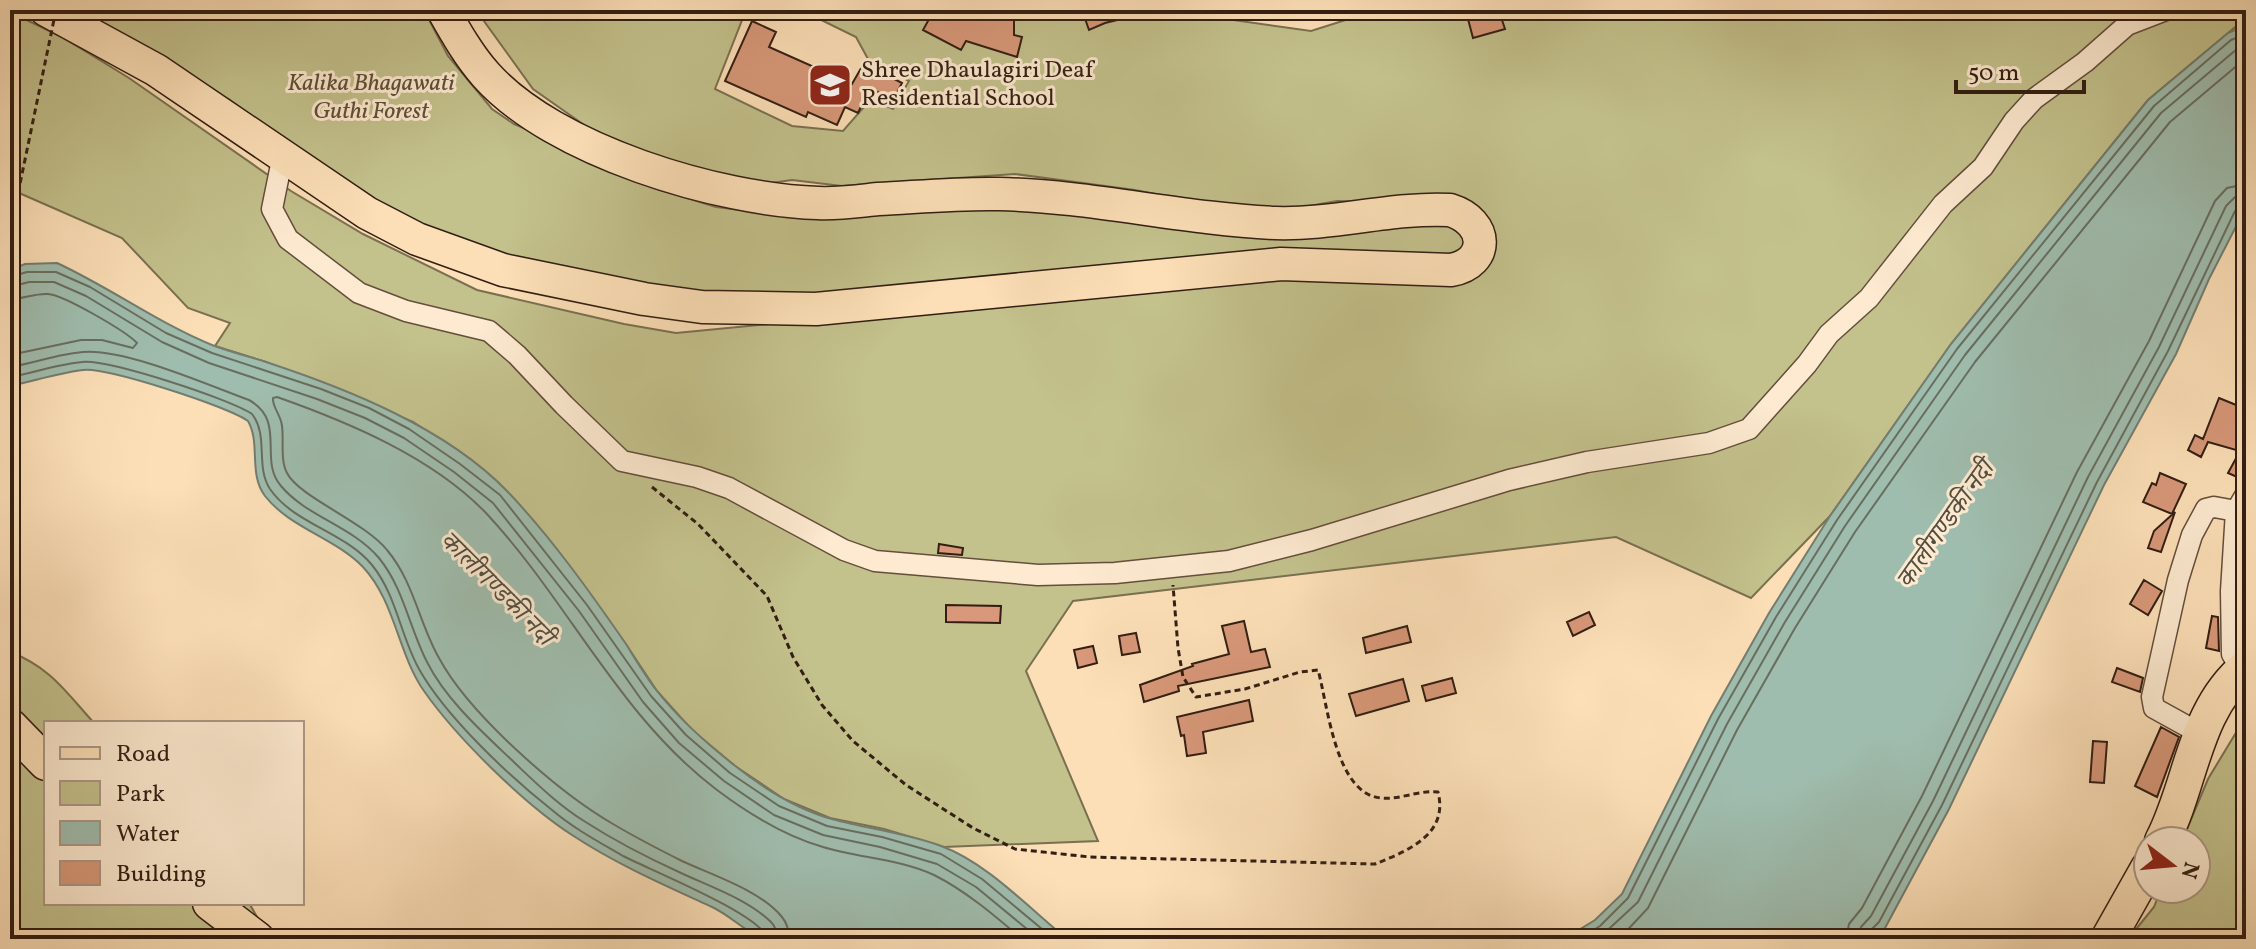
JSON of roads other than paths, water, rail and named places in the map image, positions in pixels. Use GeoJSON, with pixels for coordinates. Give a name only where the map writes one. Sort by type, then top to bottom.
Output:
{"type":"FeatureCollection","features":[{"type":"Feature","properties":{"kind":"highway"},"geometry":{"type":"LineString","coordinates":[[2169,825],[2201,734],[2222,693],[2244,669]]}},
{"type":"Feature","properties":{"kind":"highway"},"geometry":{"type":"LineString","coordinates":[[10,726],[44,761]]}},
{"type":"Feature","properties":{"kind":"highway"},"geometry":{"type":"LineString","coordinates":[[2108,939],[2132,896]]}},
{"type":"Feature","properties":{"kind":"highway"},"geometry":{"type":"LineString","coordinates":[[213,905],[257,939]]}},
{"type":"Feature","properties":{"kind":"main road"},"geometry":{"type":"LineString","coordinates":[[46,10],[156,70],[367,213],[417,239],[503,270],[573,286],[702,307],[816,309],[1281,264],[1451,270],[1463,268],[1472,261],[1480,237],[1477,227],[1463,214],[1450,210],[1278,223],[1001,194],[821,203],[771,200],[732,193],[679,179],[615,156],[577,139],[536,115],[487,77],[470,56],[443,10]]}},
{"type":"Feature","properties":{"kind":"street"},"geometry":{"type":"LineString","coordinates":[[283,155],[272,209],[288,239],[359,293],[406,311],[489,331],[517,355],[622,461],[697,477],[729,488],[844,550],[875,561],[1038,575],[1115,573],[1229,561],[1312,540],[1509,480],[1587,462],[1709,443],[1749,429],[1807,364],[1829,334],[1869,298],[1943,204],[1983,167],[2014,121],[2034,99],[2076,69],[2127,25],[2166,10]]}},
{"type":"Feature","properties":{"kind":"street"},"geometry":{"type":"LineString","coordinates":[[2201,734],[2154,708],[2152,697],[2178,580],[2196,526],[2206,509],[2241,502],[2231,633],[2232,654],[2244,669]]}},
{"type":"Feature","properties":{"kind":"water","name":"कालीगण्डकी नदी"},"geometry":{"type":"Polygon","coordinates":[[[2246,25],[2246,207],[2209,279],[2176,354],[2104,485],[1949,809],[1885,928],[1872,939],[1564,939],[1595,920],[1622,894],[1711,716],[1769,613],[1830,516],[1951,344],[2148,100],[2228,33],[2246,25]]]}},
{"type":"Feature","properties":{"kind":"water","name":"कालीगण्डकी नदी"},"geometry":{"type":"Polygon","coordinates":[[[57,263],[192,336],[362,398],[455,448],[507,491],[554,546],[657,691],[703,739],[745,774],[806,810],[901,834],[958,853],[1007,887],[1067,939],[763,939],[718,910],[623,865],[572,835],[513,788],[438,709],[415,676],[390,611],[363,567],[339,548],[287,517],[265,496],[257,478],[254,439],[248,421],[217,406],[166,389],[96,371],[74,371],[10,386],[10,270],[25,264],[57,263]]]}},
{"type":"Feature","properties":{"kind":"place","name":"Shree Dhaulagiri Deaf Residential School"},"geometry":{"type":"Point","coordinates":[830,85]}},
{"type":"Feature","properties":{"kind":"park label","name":"Kalika Bhagawati Guthi Forest"},"geometry":{"type":"Point","coordinates":[371,98]}}]}
